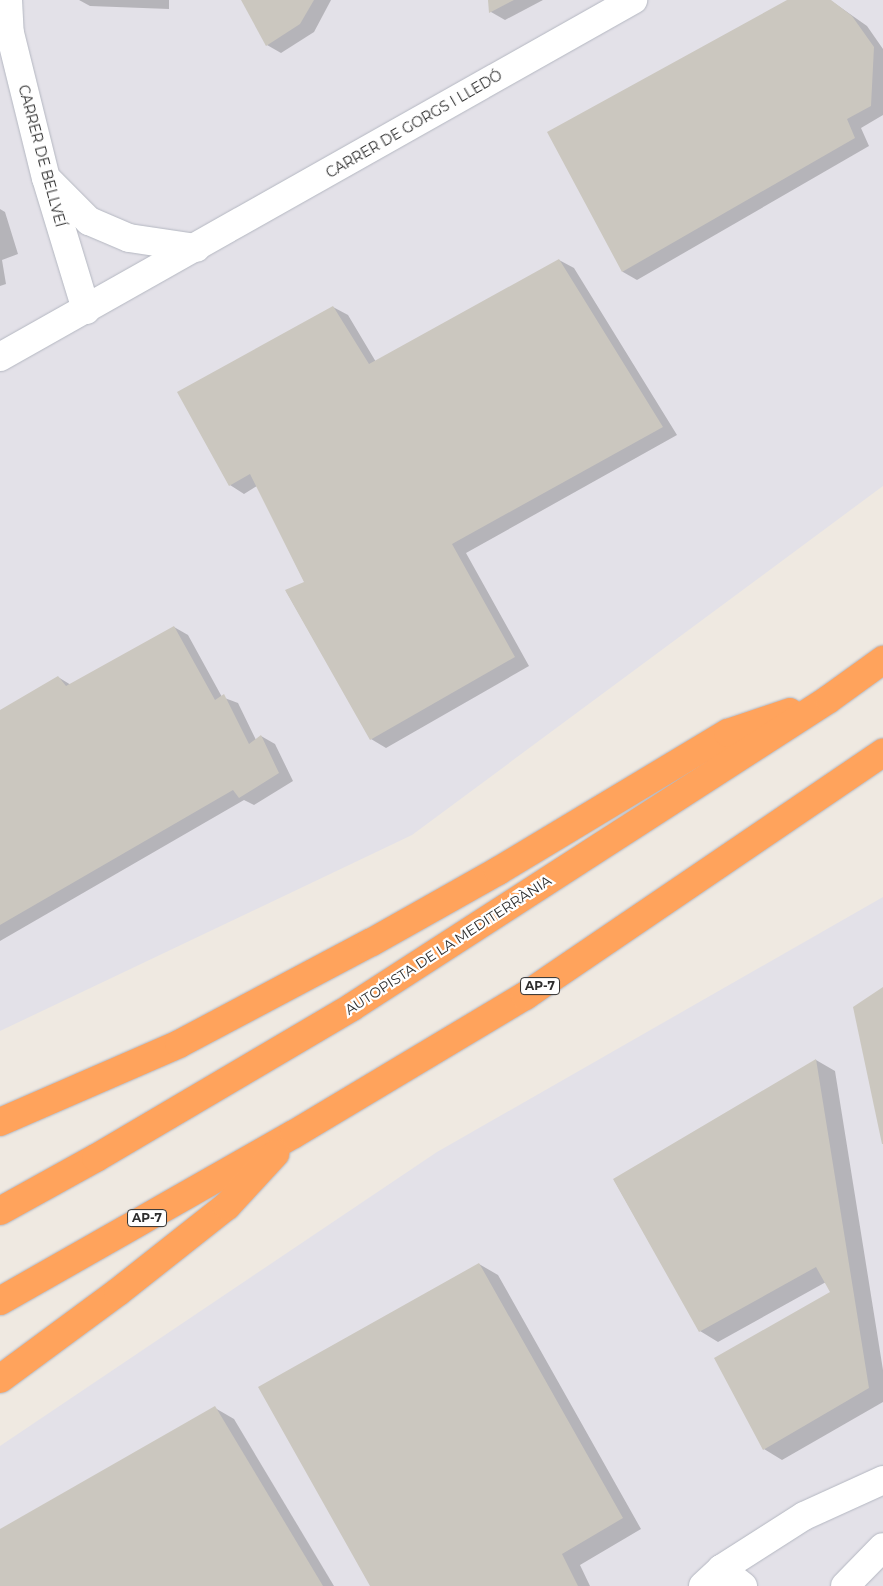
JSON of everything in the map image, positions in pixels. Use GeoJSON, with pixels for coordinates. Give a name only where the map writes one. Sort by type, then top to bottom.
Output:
{"type":"FeatureCollection","features":[{"type":"Feature","properties":{"kind":"highway","name":"AUTOPISTA DE LA MEDITERRÀNIA"},"geometry":{"type":"LineString","coordinates":[[0,1211],[96,1158],[352,1006],[829,699],[883,660]]}},
{"type":"Feature","properties":{"kind":"highway"},"geometry":{"type":"LineString","coordinates":[[0,1122],[179,1044],[372,942],[498,871],[728,733],[829,699]]}},
{"type":"Feature","properties":{"kind":"highway","name":"AP-7"},"geometry":{"type":"LineString","coordinates":[[0,1301],[294,1134],[525,996],[883,753]]}},
{"type":"Feature","properties":{"kind":"highway"},"geometry":{"type":"LineString","coordinates":[[0,1379],[118,1292],[227,1206],[294,1134]]}},
{"type":"Feature","properties":{"kind":"street","name":"CARRER DE BELLVEÍ"},"geometry":{"type":"LineString","coordinates":[[8,0],[10,33],[46,178],[86,310]]}},
{"type":"Feature","properties":{"kind":"street","name":"CARRER DE GORGS I LLEDÓ"},"geometry":{"type":"LineString","coordinates":[[0,358],[633,0]]}},
{"type":"Feature","properties":{"kind":"street"},"geometry":{"type":"LineString","coordinates":[[46,178],[89,221],[129,238],[196,248]]}},
{"type":"Feature","properties":{"kind":"street"},"geometry":{"type":"LineString","coordinates":[[712,1578],[804,1516],[883,1480]]}},
{"type":"Feature","properties":{"kind":"street"},"geometry":{"type":"LineString","coordinates":[[845,1586],[883,1547]]}},
{"type":"Feature","properties":{"kind":"street"},"geometry":{"type":"LineString","coordinates":[[712,1578],[743,1586]]}},
{"type":"Feature","properties":{"kind":"shaded area"},"geometry":{"type":"Polygon","coordinates":[[[0,0],[883,0],[883,486],[412,835],[0,1031],[0,0]]]}},
{"type":"Feature","properties":{"kind":"shaded area"},"geometry":{"type":"Polygon","coordinates":[[[883,897],[883,1586],[0,1586],[0,1446],[437,1152],[883,897]]]}},
{"type":"Feature","properties":{"kind":"building"},"geometry":{"type":"Polygon","coordinates":[[[241,0],[314,0],[300,24],[266,46],[241,0]]]}},
{"type":"Feature","properties":{"kind":"building"},"geometry":{"type":"Polygon","coordinates":[[[488,0],[514,0],[489,13],[488,0]]]}},
{"type":"Feature","properties":{"kind":"building"},"geometry":{"type":"Polygon","coordinates":[[[787,0],[831,0],[852,16],[874,47],[871,106],[847,119],[855,138],[622,272],[547,132],[787,0]]]}},
{"type":"Feature","properties":{"kind":"building"},"geometry":{"type":"Polygon","coordinates":[[[559,259],[663,427],[452,544],[515,657],[370,740],[285,590],[304,582],[250,474],[229,486],[177,392],[333,306],[369,364],[559,259]]]}},
{"type":"Feature","properties":{"kind":"building"},"geometry":{"type":"Polygon","coordinates":[[[174,626],[215,700],[224,694],[249,744],[261,735],[279,773],[239,798],[233,790],[0,925],[0,710],[58,676],[66,686],[174,626]]]}},
{"type":"Feature","properties":{"kind":"building"},"geometry":{"type":"Polygon","coordinates":[[[883,987],[883,1144],[882,1144],[853,1007],[883,987]]]}},
{"type":"Feature","properties":{"kind":"building"},"geometry":{"type":"Polygon","coordinates":[[[816,1059],[869,1388],[763,1450],[714,1358],[830,1292],[816,1267],[699,1332],[613,1179],[816,1059]]]}},
{"type":"Feature","properties":{"kind":"building"},"geometry":{"type":"Polygon","coordinates":[[[479,1263],[623,1518],[562,1554],[578,1586],[370,1586],[258,1387],[479,1263]]]}},
{"type":"Feature","properties":{"kind":"building"},"geometry":{"type":"Polygon","coordinates":[[[215,1406],[323,1586],[0,1586],[0,1529],[215,1406]]]}}]}
